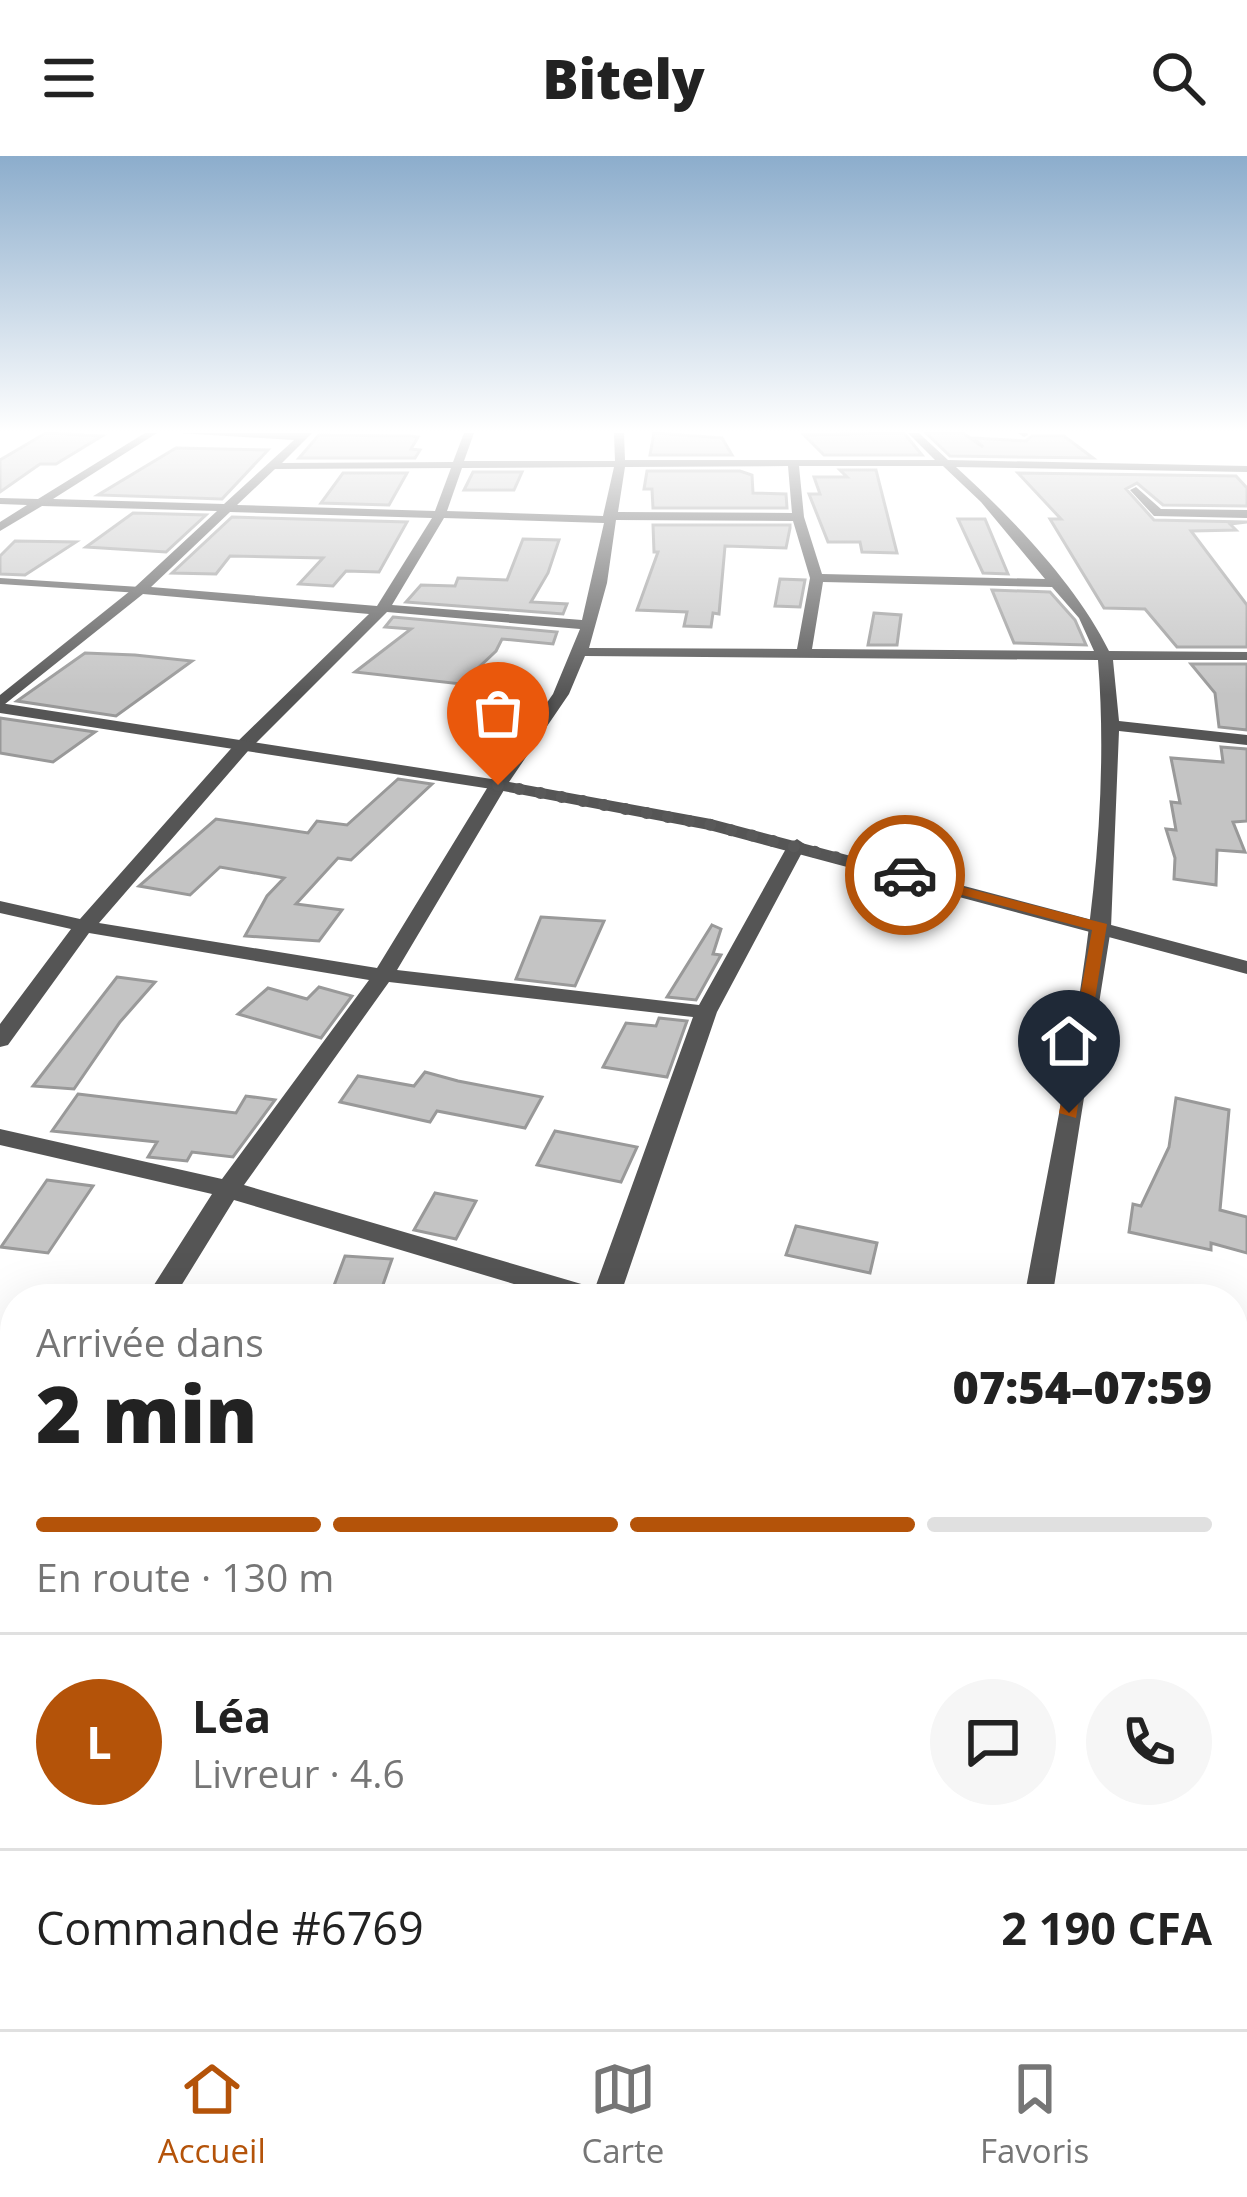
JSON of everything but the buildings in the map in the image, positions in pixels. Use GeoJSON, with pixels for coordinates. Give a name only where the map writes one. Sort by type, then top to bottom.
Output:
{"type":"FeatureCollection","features":[{"type":"Feature","properties":{"kind":"street"},"geometry":{"type":"LineString","coordinates":[[0,705],[217,520]]}},
{"type":"Feature","properties":{"kind":"street"},"geometry":{"type":"LineString","coordinates":[[0,1040],[83,928],[242,747],[382,609],[437,520]]}},
{"type":"Feature","properties":{"kind":"street"},"geometry":{"type":"LineString","coordinates":[[168,1284],[228,1189],[383,976],[498,785],[561,694],[580,652],[600,583],[608,520]]}},
{"type":"Feature","properties":{"kind":"street"},"geometry":{"type":"LineString","coordinates":[[799,520],[817,578],[804,653]]}},
{"type":"Feature","properties":{"kind":"street"},"geometry":{"type":"LineString","coordinates":[[999,520],[1084,616],[1105,658],[1111,725],[1101,928],[1041,1284]]}},
{"type":"Feature","properties":{"kind":"street"},"geometry":{"type":"LineString","coordinates":[[817,578],[1056,583]]}},
{"type":"Feature","properties":{"kind":"street"},"geometry":{"type":"LineString","coordinates":[[140,590],[586,625]]}},
{"type":"Feature","properties":{"kind":"street"},"geometry":{"type":"LineString","coordinates":[[580,652],[1247,656]]}},
{"type":"Feature","properties":{"kind":"street"},"geometry":{"type":"LineString","coordinates":[[0,705],[498,785],[796,845],[1247,968]]}},
{"type":"Feature","properties":{"kind":"street"},"geometry":{"type":"LineString","coordinates":[[1111,725],[1247,740]]}},
{"type":"Feature","properties":{"kind":"street"},"geometry":{"type":"LineString","coordinates":[[607,1284],[706,1012],[796,845]]}},
{"type":"Feature","properties":{"kind":"street"},"geometry":{"type":"LineString","coordinates":[[0,907],[83,928],[383,976],[706,1012]]}},
{"type":"Feature","properties":{"kind":"street"},"geometry":{"type":"LineString","coordinates":[[0,1138],[228,1189],[551,1284]]}},
{"type":"Feature","properties":{"kind":"lane"},"geometry":{"type":"LineString","coordinates":[[0,581],[140,590]]}},
{"type":"Feature","properties":{"kind":"way so far"},"geometry":{"type":"LineString","coordinates":[[498,785],[711,825],[905,875]]}},
{"type":"Feature","properties":{"kind":"route"},"geometry":{"type":"LineString","coordinates":[[905,875],[1101,928],[1069,1113]]}}]}
